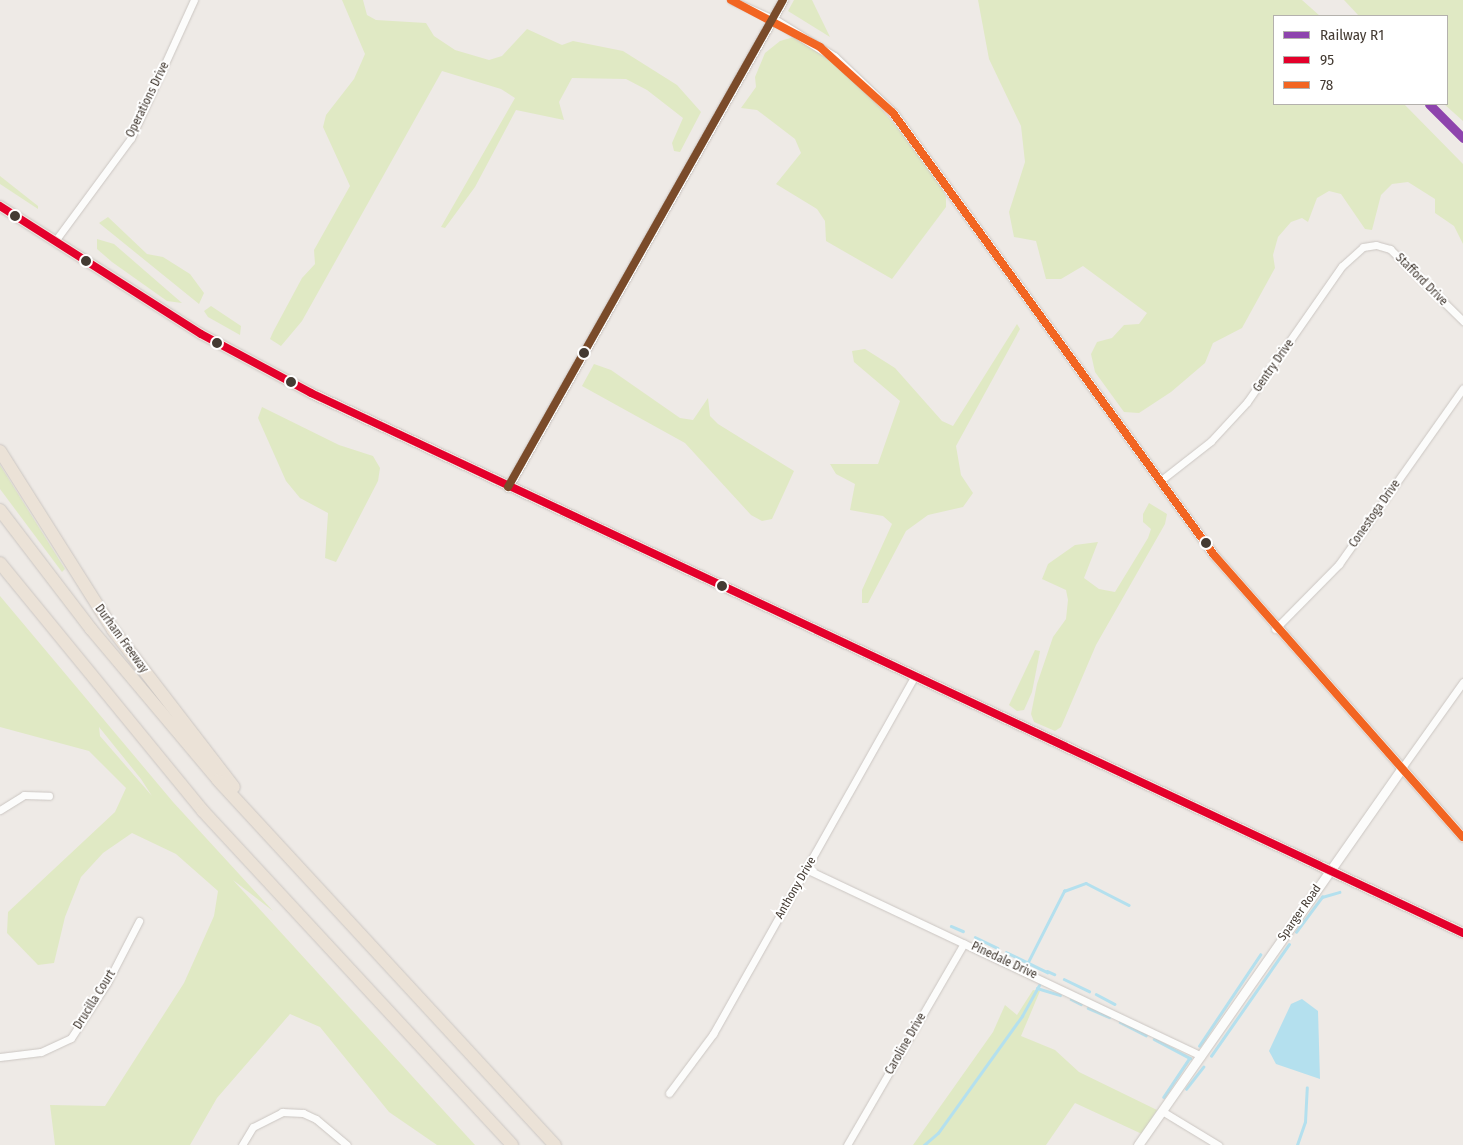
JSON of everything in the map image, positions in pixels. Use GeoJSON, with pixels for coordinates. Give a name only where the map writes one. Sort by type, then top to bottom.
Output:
{"type":"FeatureCollection","features":[{"type":"Feature","properties":{"kind":"highway","name":"Durham Freeway"},"geometry":{"type":"LineString","coordinates":[[0,451],[108,623],[235,789],[253,819]]}},
{"type":"Feature","properties":{"kind":"highway"},"geometry":{"type":"LineString","coordinates":[[0,510],[120,665],[253,819],[554,1145]]}},
{"type":"Feature","properties":{"kind":"highway"},"geometry":{"type":"LineString","coordinates":[[0,564],[203,811],[512,1145]]}},
{"type":"Feature","properties":{"kind":"main road"},"geometry":{"type":"LineString","coordinates":[[0,206],[229,350],[508,487],[1463,933]]}},
{"type":"Feature","properties":{"kind":"street","name":"Operations Drive"},"geometry":{"type":"LineString","coordinates":[[55,241],[131,138],[194,0]]}},
{"type":"Feature","properties":{"kind":"street"},"geometry":{"type":"LineString","coordinates":[[731,0],[774,19],[834,57],[893,113],[1160,480],[1275,629],[1463,838]]}},
{"type":"Feature","properties":{"kind":"street"},"geometry":{"type":"LineString","coordinates":[[508,487],[774,19],[783,0]]}},
{"type":"Feature","properties":{"kind":"street","name":"Gentry Drive"},"geometry":{"type":"LineString","coordinates":[[1160,480],[1230,422],[1342,266],[1363,247],[1376,245]]}},
{"type":"Feature","properties":{"kind":"street","name":"Stafford Drive"},"geometry":{"type":"LineString","coordinates":[[1376,245],[1396,254],[1463,321]]}},
{"type":"Feature","properties":{"kind":"street","name":"Conestoga Drive"},"geometry":{"type":"LineString","coordinates":[[1275,629],[1339,564],[1463,388]]}},
{"type":"Feature","properties":{"kind":"street","name":"Anthony Drive"},"geometry":{"type":"LineString","coordinates":[[669,1093],[713,1034],[914,677]]}},
{"type":"Feature","properties":{"kind":"street","name":"Sparger Road"},"geometry":{"type":"LineString","coordinates":[[1138,1145],[1463,682]]}},
{"type":"Feature","properties":{"kind":"street"},"geometry":{"type":"LineString","coordinates":[[0,810],[24,795],[49,796]]}},
{"type":"Feature","properties":{"kind":"street","name":"Pinedale Drive"},"geometry":{"type":"LineString","coordinates":[[806,869],[1201,1056]]}},
{"type":"Feature","properties":{"kind":"street","name":"Drucilla Court"},"geometry":{"type":"LineString","coordinates":[[0,1057],[41,1052],[71,1038],[107,983],[139,921]]}},
{"type":"Feature","properties":{"kind":"street","name":"Caroline Drive"},"geometry":{"type":"LineString","coordinates":[[847,1145],[964,943]]}},
{"type":"Feature","properties":{"kind":"street"},"geometry":{"type":"LineString","coordinates":[[1162,1111],[1218,1145]]}},
{"type":"Feature","properties":{"kind":"street"},"geometry":{"type":"LineString","coordinates":[[242,1145],[253,1127],[282,1112],[316,1120],[346,1145]]}},
{"type":"Feature","properties":{"kind":"green space"},"geometry":{"type":"Polygon","coordinates":[[[342,0],[363,0],[367,15],[376,20],[426,23],[434,36],[455,50],[489,60],[502,56],[527,29],[562,45],[573,41],[623,51],[677,85],[701,112],[680,152],[674,151],[672,143],[683,118],[647,90],[626,79],[572,78],[559,102],[564,120],[516,110],[475,187],[445,228],[441,227],[515,98],[501,89],[442,71],[302,321],[281,346],[270,339],[273,332],[302,278],[315,264],[314,250],[350,186],[323,127],[326,115],[354,79],[365,54],[342,0]]]}},
{"type":"Feature","properties":{"kind":"green space"},"geometry":{"type":"Polygon","coordinates":[[[794,0],[812,0],[830,37],[788,11],[794,0]]]}},
{"type":"Feature","properties":{"kind":"green space"},"geometry":{"type":"Polygon","coordinates":[[[978,0],[1302,0],[1319,15],[1273,15],[1273,105],[1405,105],[1463,164],[1463,244],[1454,226],[1435,213],[1435,199],[1408,182],[1392,184],[1381,195],[1372,230],[1365,229],[1341,194],[1329,191],[1317,198],[1308,222],[1302,218],[1291,222],[1278,237],[1273,255],[1275,268],[1242,328],[1213,343],[1205,363],[1171,392],[1139,413],[1124,412],[1095,372],[1091,354],[1097,342],[1112,338],[1124,325],[1139,324],[1147,313],[1083,266],[1061,279],[1046,279],[1036,241],[1014,237],[1009,212],[1025,162],[1021,126],[989,59],[978,0]]]}},
{"type":"Feature","properties":{"kind":"green space"},"geometry":{"type":"Polygon","coordinates":[[[1344,0],[1463,0],[1463,121],[1445,105],[1448,105],[1448,15],[1358,15],[1344,0]]]}},
{"type":"Feature","properties":{"kind":"green space"},"geometry":{"type":"Polygon","coordinates":[[[794,37],[849,70],[936,175],[946,197],[946,207],[892,279],[826,241],[825,221],[817,209],[776,184],[801,153],[795,139],[757,110],[741,108],[756,87],[755,77],[765,53],[780,41],[794,37]]]}},
{"type":"Feature","properties":{"kind":"green space"},"geometry":{"type":"Polygon","coordinates":[[[0,176],[38,206],[38,209],[0,184],[0,176]]]}},
{"type":"Feature","properties":{"kind":"green space"},"geometry":{"type":"Polygon","coordinates":[[[108,217],[147,254],[163,257],[190,274],[204,293],[199,304],[99,223],[108,217]]]}},
{"type":"Feature","properties":{"kind":"green space"},"geometry":{"type":"Polygon","coordinates":[[[97,239],[114,244],[182,303],[167,301],[112,262],[97,249],[97,239]]]}},
{"type":"Feature","properties":{"kind":"green space"},"geometry":{"type":"Polygon","coordinates":[[[211,306],[241,326],[240,335],[208,317],[204,311],[211,306]]]}},
{"type":"Feature","properties":{"kind":"green space"},"geometry":{"type":"Polygon","coordinates":[[[1017,324],[1020,329],[956,446],[961,475],[973,493],[963,507],[928,515],[906,531],[868,603],[862,603],[862,590],[892,524],[883,516],[850,510],[855,484],[836,474],[830,464],[878,464],[900,401],[854,362],[852,351],[865,349],[895,368],[942,421],[953,426],[1017,324]]]}},
{"type":"Feature","properties":{"kind":"green space"},"geometry":{"type":"Polygon","coordinates":[[[594,364],[611,370],[680,418],[693,420],[708,398],[710,416],[718,424],[794,471],[772,519],[762,521],[751,515],[685,443],[582,386],[594,364]]]}},
{"type":"Feature","properties":{"kind":"green space"},"geometry":{"type":"Polygon","coordinates":[[[262,407],[339,445],[373,456],[380,468],[378,481],[336,562],[325,558],[328,513],[300,498],[286,481],[258,418],[262,407]]]}},
{"type":"Feature","properties":{"kind":"green space"},"geometry":{"type":"Polygon","coordinates":[[[0,465],[65,569],[62,572],[0,489],[0,465]]]}},
{"type":"Feature","properties":{"kind":"green space"},"geometry":{"type":"Polygon","coordinates":[[[1149,503],[1167,514],[1165,524],[1096,645],[1061,727],[1055,731],[1034,722],[1031,714],[1037,684],[1053,637],[1066,619],[1068,600],[1066,590],[1042,579],[1048,564],[1075,545],[1098,542],[1084,578],[1099,589],[1115,592],[1148,538],[1151,529],[1143,522],[1143,514],[1149,503]]]}},
{"type":"Feature","properties":{"kind":"green space"},"geometry":{"type":"Polygon","coordinates":[[[0,596],[173,802],[273,911],[233,880],[475,1145],[437,1145],[389,1112],[320,1027],[290,1014],[217,1098],[190,1145],[55,1145],[50,1105],[105,1106],[184,983],[214,916],[218,891],[176,854],[132,833],[103,853],[81,877],[65,917],[54,963],[38,965],[7,933],[8,912],[115,812],[126,788],[89,751],[0,727],[0,596]],[[99,727],[100,736],[152,796],[141,779],[99,727]]]}},
{"type":"Feature","properties":{"kind":"green space"},"geometry":{"type":"Polygon","coordinates":[[[1035,650],[1040,651],[1032,692],[1024,710],[1017,711],[1009,705],[1035,650]]]}},
{"type":"Feature","properties":{"kind":"green space"},"geometry":{"type":"Polygon","coordinates":[[[1033,990],[1040,991],[1021,1036],[1055,1050],[1079,1072],[1157,1110],[1142,1134],[1075,1103],[1046,1145],[913,1145],[993,1032],[1005,1005],[1017,1015],[1033,990]]]}},
{"type":"Feature","properties":{"kind":"water"},"geometry":{"type":"Polygon","coordinates":[[[1302,999],[1318,1011],[1320,1079],[1276,1064],[1269,1051],[1291,1004],[1302,999]]]}},
{"type":"Feature","properties":{"kind":"waterway"},"geometry":{"type":"LineString","coordinates":[[1028,962],[1064,891],[1086,883],[1129,905]]}},
{"type":"Feature","properties":{"kind":"waterway"},"geometry":{"type":"LineString","coordinates":[[1296,932],[1322,897],[1339,892]]}},
{"type":"Feature","properties":{"kind":"waterway"},"geometry":{"type":"LineString","coordinates":[[951,926],[963,931]]}},
{"type":"Feature","properties":{"kind":"waterway"},"geometry":{"type":"LineString","coordinates":[[975,937],[998,948]]}},
{"type":"Feature","properties":{"kind":"waterway"},"geometry":{"type":"LineString","coordinates":[[1211,1056],[1289,944]]}},
{"type":"Feature","properties":{"kind":"waterway"},"geometry":{"type":"LineString","coordinates":[[1006,952],[1047,972]]}},
{"type":"Feature","properties":{"kind":"waterway"},"geometry":{"type":"LineString","coordinates":[[1199,1046],[1260,955]]}},
{"type":"Feature","properties":{"kind":"waterway"},"geometry":{"type":"LineString","coordinates":[[1047,971],[1054,974]]}},
{"type":"Feature","properties":{"kind":"waterway"},"geometry":{"type":"LineString","coordinates":[[1064,979],[1089,991]]}},
{"type":"Feature","properties":{"kind":"waterway"},"geometry":{"type":"LineString","coordinates":[[924,1145],[938,1133],[1022,1016],[1039,985]]}},
{"type":"Feature","properties":{"kind":"waterway"},"geometry":{"type":"LineString","coordinates":[[1037,988],[1060,995]]}},
{"type":"Feature","properties":{"kind":"waterway"},"geometry":{"type":"LineString","coordinates":[[1096,994],[1115,1004]]}},
{"type":"Feature","properties":{"kind":"waterway"},"geometry":{"type":"LineString","coordinates":[[1071,999],[1081,1004]]}},
{"type":"Feature","properties":{"kind":"waterway"},"geometry":{"type":"LineString","coordinates":[[1088,1008],[1109,1017]]}},
{"type":"Feature","properties":{"kind":"waterway"},"geometry":{"type":"LineString","coordinates":[[1120,1022],[1146,1035]]}},
{"type":"Feature","properties":{"kind":"waterway"},"geometry":{"type":"LineString","coordinates":[[1154,1039],[1190,1058],[1164,1097]]}},
{"type":"Feature","properties":{"kind":"waterway"},"geometry":{"type":"LineString","coordinates":[[1186,1089],[1203,1067]]}},
{"type":"Feature","properties":{"kind":"waterway"},"geometry":{"type":"LineString","coordinates":[[1297,1145],[1305,1122],[1307,1088]]}},
{"type":"Feature","properties":{"kind":"rail line","name":"R1"},"geometry":{"type":"LineString","coordinates":[[1430,105],[1463,138]]}},
{"type":"Feature","properties":{"kind":"transit line","name":"78"},"geometry":{"type":"LineString","coordinates":[[731,0],[820,47],[893,113],[1214,555],[1463,837]]}},
{"type":"Feature","properties":{"kind":"transit line"},"geometry":{"type":"LineString","coordinates":[[508,487],[783,0]]}},
{"type":"Feature","properties":{"kind":"transit line","name":"95"},"geometry":{"type":"LineString","coordinates":[[0,206],[201,334],[311,393],[1463,933]]}}]}
